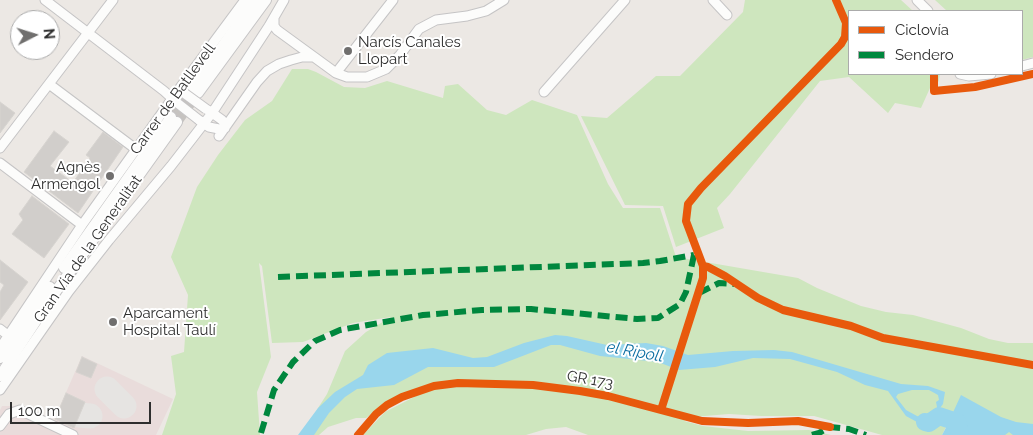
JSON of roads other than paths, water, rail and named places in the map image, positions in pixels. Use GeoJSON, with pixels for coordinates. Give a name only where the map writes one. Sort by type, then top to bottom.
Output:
{"type":"FeatureCollection","features":[{"type":"Feature","properties":{"kind":"street"},"geometry":{"type":"LineString","coordinates":[[45,0],[164,91],[174,101],[202,121],[222,132]]}},
{"type":"Feature","properties":{"kind":"street"},"geometry":{"type":"LineString","coordinates":[[0,148],[112,0]]}},
{"type":"Feature","properties":{"kind":"street","name":"Carrer de Batllevell"},"geometry":{"type":"LineString","coordinates":[[0,348],[82,226],[137,150],[174,101],[189,90],[244,0]]}},
{"type":"Feature","properties":{"kind":"street"},"geometry":{"type":"LineString","coordinates":[[189,90],[255,0]]}},
{"type":"Feature","properties":{"kind":"street"},"geometry":{"type":"LineString","coordinates":[[189,90],[266,0]]}},
{"type":"Feature","properties":{"kind":"street"},"geometry":{"type":"LineString","coordinates":[[0,390],[69,291],[209,111],[220,100],[284,0]]}},
{"type":"Feature","properties":{"kind":"street"},"geometry":{"type":"LineString","coordinates":[[336,73],[393,0]]}},
{"type":"Feature","properties":{"kind":"street"},"geometry":{"type":"LineString","coordinates":[[274,16],[275,28],[336,73],[347,77],[367,77],[386,69],[400,55],[419,29],[436,20],[467,16],[486,11],[504,0]]}},
{"type":"Feature","properties":{"kind":"street"},"geometry":{"type":"LineString","coordinates":[[544,92],[625,0]]}},
{"type":"Feature","properties":{"kind":"street"},"geometry":{"type":"LineString","coordinates":[[713,0],[727,15]]}},
{"type":"Feature","properties":{"kind":"street"},"geometry":{"type":"LineString","coordinates":[[917,0],[927,10]]}},
{"type":"Feature","properties":{"kind":"street"},"geometry":{"type":"LineString","coordinates":[[222,132],[257,82],[267,71],[279,64],[302,56],[313,57]]}},
{"type":"Feature","properties":{"kind":"street"},"geometry":{"type":"LineString","coordinates":[[964,75],[980,75]]}},
{"type":"Feature","properties":{"kind":"street"},"geometry":{"type":"LineString","coordinates":[[49,84],[137,150]]}},
{"type":"Feature","properties":{"kind":"street"},"geometry":{"type":"LineString","coordinates":[[189,90],[209,111],[222,120],[225,124],[222,132]]}},
{"type":"Feature","properties":{"kind":"street","name":"Gran Via de la Generalitat"},"geometry":{"type":"LineString","coordinates":[[0,358],[174,120],[49,301],[0,376]]}},
{"type":"Feature","properties":{"kind":"street"},"geometry":{"type":"LineString","coordinates":[[0,163],[82,226]]}},
{"type":"Feature","properties":{"kind":"street"},"geometry":{"type":"LineString","coordinates":[[0,329],[9,336]]}},
{"type":"Feature","properties":{"kind":"street"},"geometry":{"type":"LineString","coordinates":[[0,426],[9,414],[20,410],[73,435]]}},
{"type":"Feature","properties":{"kind":"water"},"geometry":{"type":"Polygon","coordinates":[[[555,335],[607,345],[646,343],[663,346],[688,355],[733,351],[774,350],[792,352],[901,384],[928,386],[945,392],[943,404],[940,408],[945,419],[950,419],[961,395],[1001,417],[1016,422],[1033,424],[1033,435],[1013,435],[1009,432],[1005,435],[942,435],[949,422],[935,420],[928,428],[906,416],[888,391],[865,385],[837,372],[790,359],[753,358],[715,367],[679,370],[658,362],[600,356],[560,345],[551,345],[494,367],[428,367],[394,385],[357,389],[345,397],[329,413],[314,435],[298,435],[318,408],[335,392],[363,375],[368,365],[387,353],[433,348],[473,358],[487,357],[524,343],[555,335]],[[912,390],[898,394],[896,397],[906,410],[928,422],[938,412],[936,402],[939,400],[938,395],[929,390],[912,390]]]}},
{"type":"Feature","properties":{"kind":"waterway","name":"el Ripoll"},"geometry":{"type":"LineString","coordinates":[[925,422],[929,423],[939,416],[957,422],[960,435]]}},
{"type":"Feature","properties":{"kind":"tunnel"},"geometry":{"type":"LineString","coordinates":[[171,117],[192,89]]}},
{"type":"Feature","properties":{"kind":"tunnel"},"geometry":{"type":"LineString","coordinates":[[177,122],[198,93]]}},
{"type":"Feature","properties":{"kind":"place","name":"Narcís Canales Llopart"},"geometry":{"type":"Point","coordinates":[348,51]}},
{"type":"Feature","properties":{"kind":"place","name":"Agnès Armengol"},"geometry":{"type":"Point","coordinates":[110,176]}},
{"type":"Feature","properties":{"kind":"place","name":"Aparcament Hospital Taulí"},"geometry":{"type":"Point","coordinates":[113,322]}}]}
